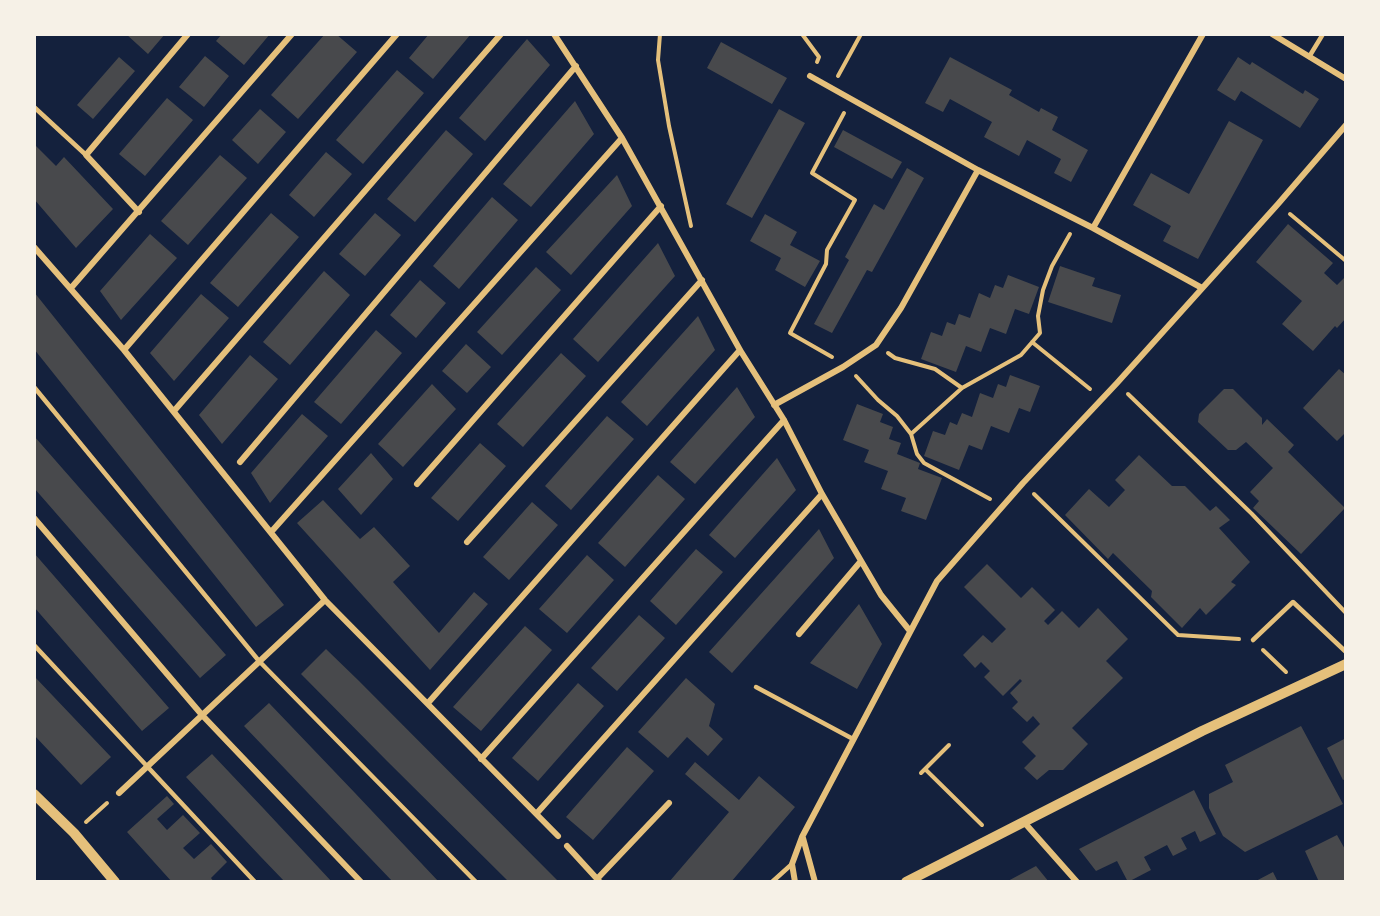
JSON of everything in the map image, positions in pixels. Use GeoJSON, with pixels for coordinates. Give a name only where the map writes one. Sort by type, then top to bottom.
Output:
{"type":"FeatureCollection","features":[{"type":"Feature","properties":{"kind":"street"},"geometry":{"type":"LineString","coordinates":[[139,212],[86,155],[188,34]]}},
{"type":"Feature","properties":{"kind":"street"},"geometry":{"type":"LineString","coordinates":[[71,288],[292,34]]}},
{"type":"Feature","properties":{"kind":"street"},"geometry":{"type":"LineString","coordinates":[[124,350],[397,34]]}},
{"type":"Feature","properties":{"kind":"street"},"geometry":{"type":"LineString","coordinates":[[174,411],[501,34]]}},
{"type":"Feature","properties":{"kind":"street"},"geometry":{"type":"LineString","coordinates":[[1093,228],[1203,34]]}},
{"type":"Feature","properties":{"kind":"street"},"geometry":{"type":"LineString","coordinates":[[1272,34],[1346,79]]}},
{"type":"Feature","properties":{"kind":"street"},"geometry":{"type":"LineString","coordinates":[[555,35],[622,138],[740,350],[784,420],[822,494],[881,595],[910,631]]}},
{"type":"Feature","properties":{"kind":"street"},"geometry":{"type":"LineString","coordinates":[[240,462],[576,66]]}},
{"type":"Feature","properties":{"kind":"street"},"geometry":{"type":"LineString","coordinates":[[810,76],[978,170],[1078,220],[1202,288]]}},
{"type":"Feature","properties":{"kind":"street"},"geometry":{"type":"LineString","coordinates":[[795,882],[792,864],[802,837],[937,582],[1023,483],[1117,383],[1278,204],[1346,125]]}},
{"type":"Feature","properties":{"kind":"street"},"geometry":{"type":"LineString","coordinates":[[272,531],[622,138]]}},
{"type":"Feature","properties":{"kind":"street"},"geometry":{"type":"LineString","coordinates":[[774,405],[847,365],[876,345],[901,308],[978,170]]}},
{"type":"Feature","properties":{"kind":"street"},"geometry":{"type":"LineString","coordinates":[[417,484],[661,206]]}},
{"type":"Feature","properties":{"kind":"street"},"geometry":{"type":"LineString","coordinates":[[34,247],[124,350],[272,531],[325,600],[558,836]]}},
{"type":"Feature","properties":{"kind":"street"},"geometry":{"type":"LineString","coordinates":[[467,542],[702,280]]}},
{"type":"Feature","properties":{"kind":"street"},"geometry":{"type":"LineString","coordinates":[[428,703],[740,350]]}},
{"type":"Feature","properties":{"kind":"street"},"geometry":{"type":"LineString","coordinates":[[481,759],[784,420]]}},
{"type":"Feature","properties":{"kind":"street"},"geometry":{"type":"LineString","coordinates":[[537,813],[822,494]]}},
{"type":"Feature","properties":{"kind":"street"},"geometry":{"type":"LineString","coordinates":[[34,518],[202,715],[362,882]]}},
{"type":"Feature","properties":{"kind":"street"},"geometry":{"type":"LineString","coordinates":[[799,634],[861,561]]}},
{"type":"Feature","properties":{"kind":"street"},"geometry":{"type":"LineString","coordinates":[[119,793],[325,600]]}},
{"type":"Feature","properties":{"kind":"street"},"geometry":{"type":"LineString","coordinates":[[906,882],[1202,731],[1346,664]]}},
{"type":"Feature","properties":{"kind":"street"},"geometry":{"type":"LineString","coordinates":[[34,794],[74,833],[115,882]]}},
{"type":"Feature","properties":{"kind":"street"},"geometry":{"type":"LineString","coordinates":[[567,846],[599,880],[669,803]]}},
{"type":"Feature","properties":{"kind":"street"},"geometry":{"type":"LineString","coordinates":[[1023,821],[1077,882]]}},
{"type":"Feature","properties":{"kind":"street"},"geometry":{"type":"LineString","coordinates":[[802,837],[815,882]]}},
{"type":"Feature","properties":{"kind":"lane"},"geometry":{"type":"LineString","coordinates":[[1309,57],[1323,34]]}},
{"type":"Feature","properties":{"kind":"lane"},"geometry":{"type":"LineString","coordinates":[[34,107],[86,155]]}},
{"type":"Feature","properties":{"kind":"lane"},"geometry":{"type":"LineString","coordinates":[[34,387],[259,661],[476,882]]}},
{"type":"Feature","properties":{"kind":"lane"},"geometry":{"type":"LineString","coordinates":[[1253,640],[1293,602],[1346,652]]}},
{"type":"Feature","properties":{"kind":"lane"},"geometry":{"type":"LineString","coordinates":[[34,645],[255,882]]}},
{"type":"Feature","properties":{"kind":"lane"},"geometry":{"type":"LineString","coordinates":[[756,687],[853,739]]}},
{"type":"Feature","properties":{"kind":"lane"},"geometry":{"type":"LineString","coordinates":[[772,882],[792,864]]}},
{"type":"Feature","properties":{"kind":"path"},"geometry":{"type":"LineString","coordinates":[[660,34],[658,60],[669,126],[693,236]]}},
{"type":"Feature","properties":{"kind":"path"},"geometry":{"type":"LineString","coordinates":[[802,34],[819,57],[810,76]]}},
{"type":"Feature","properties":{"kind":"path"},"geometry":{"type":"LineString","coordinates":[[831,88],[861,34]]}},
{"type":"Feature","properties":{"kind":"path"},"geometry":{"type":"LineString","coordinates":[[851,99],[812,174],[855,200],[827,250],[826,264],[789,333],[847,365],[878,400],[897,416],[911,434],[917,454],[924,463],[1003,506]]}},
{"type":"Feature","properties":{"kind":"path"},"geometry":{"type":"LineString","coordinates":[[1278,204],[1346,261]]}},
{"type":"Feature","properties":{"kind":"path"},"geometry":{"type":"LineString","coordinates":[[911,434],[962,388],[1021,355],[1040,333],[1038,316],[1043,290],[1052,266],[1078,220]]}},
{"type":"Feature","properties":{"kind":"path"},"geometry":{"type":"LineString","coordinates":[[1032,342],[1102,399]]}},
{"type":"Feature","properties":{"kind":"path"},"geometry":{"type":"LineString","coordinates":[[876,345],[895,358],[935,369],[962,388]]}},
{"type":"Feature","properties":{"kind":"path"},"geometry":{"type":"LineString","coordinates":[[1117,383],[1252,514],[1346,613]]}},
{"type":"Feature","properties":{"kind":"path"},"geometry":{"type":"LineString","coordinates":[[1023,483],[1178,635],[1253,640],[1300,685]]}},
{"type":"Feature","properties":{"kind":"path"},"geometry":{"type":"LineString","coordinates":[[949,745],[923,771],[976,819]]}},
{"type":"Feature","properties":{"kind":"path"},"geometry":{"type":"LineString","coordinates":[[74,833],[119,793]]}},
{"type":"Feature","properties":{"kind":"building"},"geometry":{"type":"Polygon","coordinates":[[[126,34],[165,34],[148,54],[126,34]]]}},
{"type":"Feature","properties":{"kind":"building"},"geometry":{"type":"Polygon","coordinates":[[[222,34],[270,34],[244,65],[216,41],[222,34]]]}},
{"type":"Feature","properties":{"kind":"building"},"geometry":{"type":"Polygon","coordinates":[[[325,34],[336,34],[357,52],[298,119],[271,95],[325,34]]]}},
{"type":"Feature","properties":{"kind":"building"},"geometry":{"type":"Polygon","coordinates":[[[429,34],[471,34],[433,79],[409,58],[429,34]]]}},
{"type":"Feature","properties":{"kind":"building"},"geometry":{"type":"Polygon","coordinates":[[[527,39],[550,65],[485,141],[459,118],[527,39]]]}},
{"type":"Feature","properties":{"kind":"building"},"geometry":{"type":"Polygon","coordinates":[[[721,42],[787,78],[772,104],[707,68],[721,42]]]}},
{"type":"Feature","properties":{"kind":"building"},"geometry":{"type":"Polygon","coordinates":[[[205,56],[229,76],[204,107],[179,87],[205,56]]]}},
{"type":"Feature","properties":{"kind":"building"},"geometry":{"type":"Polygon","coordinates":[[[119,57],[135,71],[93,119],[77,105],[119,57]]]}},
{"type":"Feature","properties":{"kind":"building"},"geometry":{"type":"Polygon","coordinates":[[[950,57],[1012,90],[1009,95],[1039,112],[1041,108],[1058,117],[1052,130],[1088,150],[1071,182],[1054,173],[1061,159],[1027,140],[1019,156],[984,137],[992,122],[950,99],[943,112],[925,103],[950,57]]]}},
{"type":"Feature","properties":{"kind":"building"},"geometry":{"type":"Polygon","coordinates":[[[1238,57],[1250,65],[1252,62],[1303,94],[1305,90],[1319,99],[1300,128],[1241,91],[1235,101],[1217,90],[1238,57]]]}},
{"type":"Feature","properties":{"kind":"building"},"geometry":{"type":"Polygon","coordinates":[[[397,70],[424,93],[363,164],[336,140],[397,70]]]}},
{"type":"Feature","properties":{"kind":"building"},"geometry":{"type":"Polygon","coordinates":[[[167,98],[193,120],[145,176],[119,154],[167,98]]]}},
{"type":"Feature","properties":{"kind":"building"},"geometry":{"type":"Polygon","coordinates":[[[575,101],[594,134],[531,207],[503,184],[575,101]]]}},
{"type":"Feature","properties":{"kind":"building"},"geometry":{"type":"Polygon","coordinates":[[[260,109],[286,132],[258,164],[232,140],[260,109]]]}},
{"type":"Feature","properties":{"kind":"building"},"geometry":{"type":"Polygon","coordinates":[[[779,109],[805,123],[752,218],[726,204],[779,109]]]}},
{"type":"Feature","properties":{"kind":"building"},"geometry":{"type":"Polygon","coordinates":[[[1229,121],[1263,140],[1198,259],[1163,241],[1171,226],[1133,205],[1151,173],[1189,194],[1229,121]]]}},
{"type":"Feature","properties":{"kind":"building"},"geometry":{"type":"Polygon","coordinates":[[[446,130],[473,154],[415,222],[387,199],[446,130]]]}},
{"type":"Feature","properties":{"kind":"building"},"geometry":{"type":"Polygon","coordinates":[[[843,130],[902,162],[892,179],[834,147],[843,130]]]}},
{"type":"Feature","properties":{"kind":"building"},"geometry":{"type":"Polygon","coordinates":[[[34,144],[56,166],[64,157],[113,209],[76,248],[34,199],[34,144]]]}},
{"type":"Feature","properties":{"kind":"building"},"geometry":{"type":"Polygon","coordinates":[[[326,152],[352,174],[314,217],[289,195],[326,152]]]}},
{"type":"Feature","properties":{"kind":"building"},"geometry":{"type":"Polygon","coordinates":[[[220,155],[247,178],[188,245],[161,221],[220,155]]]}},
{"type":"Feature","properties":{"kind":"building"},"geometry":{"type":"Polygon","coordinates":[[[907,168],[924,178],[872,272],[867,270],[832,333],[814,324],[849,260],[845,257],[874,204],[884,210],[907,168]]]}},
{"type":"Feature","properties":{"kind":"building"},"geometry":{"type":"Polygon","coordinates":[[[617,175],[632,206],[571,275],[546,252],[617,175]]]}},
{"type":"Feature","properties":{"kind":"building"},"geometry":{"type":"Polygon","coordinates":[[[492,197],[518,220],[459,289],[433,266],[492,197]]]}},
{"type":"Feature","properties":{"kind":"building"},"geometry":{"type":"Polygon","coordinates":[[[271,213],[299,237],[238,307],[210,283],[271,213]]]}},
{"type":"Feature","properties":{"kind":"building"},"geometry":{"type":"Polygon","coordinates":[[[375,213],[401,235],[365,276],[339,254],[375,213]]]}},
{"type":"Feature","properties":{"kind":"building"},"geometry":{"type":"Polygon","coordinates":[[[765,214],[797,232],[790,245],[820,261],[805,287],[775,270],[781,258],[750,241],[765,214]]]}},
{"type":"Feature","properties":{"kind":"building"},"geometry":{"type":"Polygon","coordinates":[[[1288,224],[1333,263],[1324,273],[1337,285],[1346,276],[1346,318],[1337,328],[1335,326],[1313,351],[1282,324],[1302,301],[1256,262],[1288,224]]]}},
{"type":"Feature","properties":{"kind":"building"},"geometry":{"type":"Polygon","coordinates":[[[150,234],[177,258],[121,320],[100,291],[150,234]]]}},
{"type":"Feature","properties":{"kind":"building"},"geometry":{"type":"Polygon","coordinates":[[[658,243],[675,276],[598,362],[573,339],[658,243]]]}},
{"type":"Feature","properties":{"kind":"building"},"geometry":{"type":"Polygon","coordinates":[[[1060,266],[1095,278],[1092,286],[1121,295],[1112,323],[1048,302],[1060,266]]]}},
{"type":"Feature","properties":{"kind":"building"},"geometry":{"type":"Polygon","coordinates":[[[536,267],[561,290],[502,355],[477,332],[536,267]]]}},
{"type":"Feature","properties":{"kind":"building"},"geometry":{"type":"Polygon","coordinates":[[[324,271],[350,295],[290,365],[263,342],[324,271]]]}},
{"type":"Feature","properties":{"kind":"building"},"geometry":{"type":"Polygon","coordinates":[[[1008,275],[1039,287],[1029,314],[1015,309],[1006,334],[990,328],[981,352],[966,346],[956,372],[921,359],[931,332],[942,336],[947,322],[955,325],[959,314],[970,318],[979,293],[990,298],[995,285],[1003,288],[1008,275]]]}},
{"type":"Feature","properties":{"kind":"building"},"geometry":{"type":"Polygon","coordinates":[[[420,280],[446,303],[416,338],[390,315],[420,280]]]}},
{"type":"Feature","properties":{"kind":"building"},"geometry":{"type":"Polygon","coordinates":[[[34,292],[284,605],[256,627],[34,349],[34,292]]]}},
{"type":"Feature","properties":{"kind":"building"},"geometry":{"type":"Polygon","coordinates":[[[201,294],[229,318],[174,381],[150,353],[201,294]]]}},
{"type":"Feature","properties":{"kind":"building"},"geometry":{"type":"Polygon","coordinates":[[[698,316],[715,350],[647,426],[621,402],[698,316]]]}},
{"type":"Feature","properties":{"kind":"building"},"geometry":{"type":"Polygon","coordinates":[[[376,330],[402,353],[341,424],[314,402],[376,330]]]}},
{"type":"Feature","properties":{"kind":"building"},"geometry":{"type":"Polygon","coordinates":[[[466,344],[491,367],[467,393],[442,371],[466,344]]]}},
{"type":"Feature","properties":{"kind":"building"},"geometry":{"type":"Polygon","coordinates":[[[561,353],[586,376],[523,447],[497,424],[561,353]]]}},
{"type":"Feature","properties":{"kind":"building"},"geometry":{"type":"Polygon","coordinates":[[[250,355],[278,379],[222,444],[199,415],[250,355]]]}},
{"type":"Feature","properties":{"kind":"building"},"geometry":{"type":"Polygon","coordinates":[[[1339,369],[1346,375],[1346,432],[1337,441],[1303,408],[1339,369]]]}},
{"type":"Feature","properties":{"kind":"building"},"geometry":{"type":"Polygon","coordinates":[[[1010,375],[1040,386],[1030,412],[1019,408],[1009,433],[991,426],[982,450],[969,445],[959,470],[924,456],[933,431],[945,435],[950,422],[957,425],[962,413],[972,417],[980,393],[993,398],[998,384],[1006,387],[1010,375]]]}},
{"type":"Feature","properties":{"kind":"building"},"geometry":{"type":"Polygon","coordinates":[[[432,384],[456,409],[403,467],[378,444],[432,384]]]}},
{"type":"Feature","properties":{"kind":"building"},"geometry":{"type":"Polygon","coordinates":[[[737,387],[755,417],[695,484],[670,462],[737,387]]]}},
{"type":"Feature","properties":{"kind":"building"},"geometry":{"type":"Polygon","coordinates":[[[1224,389],[1233,389],[1262,418],[1262,425],[1267,419],[1294,445],[1288,452],[1345,508],[1301,554],[1253,508],[1259,501],[1250,492],[1273,468],[1246,442],[1236,450],[1228,450],[1198,422],[1199,414],[1224,389]]]}},
{"type":"Feature","properties":{"kind":"building"},"geometry":{"type":"Polygon","coordinates":[[[857,404],[883,414],[880,422],[893,427],[889,439],[901,443],[897,454],[920,463],[918,469],[942,478],[926,520],[901,511],[906,498],[881,489],[888,471],[864,462],[869,450],[843,440],[857,404]]]}},
{"type":"Feature","properties":{"kind":"building"},"geometry":{"type":"Polygon","coordinates":[[[302,414],[328,436],[270,503],[251,473],[302,414]]]}},
{"type":"Feature","properties":{"kind":"building"},"geometry":{"type":"Polygon","coordinates":[[[607,416],[634,439],[571,510],[545,486],[607,416]]]}},
{"type":"Feature","properties":{"kind":"building"},"geometry":{"type":"Polygon","coordinates":[[[34,436],[226,655],[200,678],[34,488],[34,436]]]}},
{"type":"Feature","properties":{"kind":"building"},"geometry":{"type":"Polygon","coordinates":[[[480,443],[506,466],[458,521],[431,498],[480,443]]]}},
{"type":"Feature","properties":{"kind":"building"},"geometry":{"type":"Polygon","coordinates":[[[371,453],[393,479],[361,515],[338,489],[371,453]]]}},
{"type":"Feature","properties":{"kind":"building"},"geometry":{"type":"Polygon","coordinates":[[[1139,455],[1172,486],[1185,486],[1210,511],[1216,506],[1230,520],[1219,528],[1250,562],[1231,582],[1236,585],[1206,615],[1200,608],[1182,628],[1151,597],[1152,591],[1113,553],[1108,559],[1065,515],[1089,489],[1109,507],[1125,490],[1115,480],[1139,455]]]}},
{"type":"Feature","properties":{"kind":"building"},"geometry":{"type":"Polygon","coordinates":[[[777,458],[796,490],[735,558],[709,535],[777,458]]]}},
{"type":"Feature","properties":{"kind":"building"},"geometry":{"type":"Polygon","coordinates":[[[658,475],[685,499],[625,567],[598,543],[658,475]]]}},
{"type":"Feature","properties":{"kind":"building"},"geometry":{"type":"Polygon","coordinates":[[[323,500],[360,539],[374,527],[410,566],[393,582],[439,633],[474,592],[488,604],[430,670],[297,523],[323,500]]]}},
{"type":"Feature","properties":{"kind":"building"},"geometry":{"type":"Polygon","coordinates":[[[532,502],[558,525],[509,580],[483,557],[532,502]]]}},
{"type":"Feature","properties":{"kind":"building"},"geometry":{"type":"Polygon","coordinates":[[[819,529],[834,558],[732,673],[709,652],[819,529]]]}},
{"type":"Feature","properties":{"kind":"building"},"geometry":{"type":"Polygon","coordinates":[[[696,549],[723,572],[676,625],[650,601],[696,549]]]}},
{"type":"Feature","properties":{"kind":"building"},"geometry":{"type":"Polygon","coordinates":[[[34,553],[169,708],[142,731],[34,607],[34,553]]]}},
{"type":"Feature","properties":{"kind":"building"},"geometry":{"type":"Polygon","coordinates":[[[587,555],[614,580],[567,633],[539,609],[587,555]]]}},
{"type":"Feature","properties":{"kind":"building"},"geometry":{"type":"Polygon","coordinates":[[[987,564],[1021,598],[1032,587],[1055,610],[1044,621],[1048,625],[1062,611],[1079,628],[1098,608],[1128,639],[1106,661],[1123,678],[1072,728],[1088,744],[1063,770],[1049,770],[1037,780],[1024,768],[1036,756],[1022,742],[1040,724],[1033,716],[1027,722],[1012,708],[1018,702],[1010,693],[1022,681],[1020,679],[1003,696],[984,677],[990,671],[981,662],[975,668],[963,655],[983,635],[992,643],[1006,629],[964,587],[987,564]]]}},
{"type":"Feature","properties":{"kind":"building"},"geometry":{"type":"Polygon","coordinates":[[[859,604],[882,644],[857,689],[810,663],[859,604]]]}},
{"type":"Feature","properties":{"kind":"building"},"geometry":{"type":"Polygon","coordinates":[[[639,615],[665,638],[617,691],[591,668],[639,615]]]}},
{"type":"Feature","properties":{"kind":"building"},"geometry":{"type":"Polygon","coordinates":[[[525,626],[552,650],[481,731],[453,707],[525,626]]]}},
{"type":"Feature","properties":{"kind":"building"},"geometry":{"type":"Polygon","coordinates":[[[326,649],[559,882],[509,882],[387,761],[301,674],[326,649]]]}},
{"type":"Feature","properties":{"kind":"building"},"geometry":{"type":"Polygon","coordinates":[[[34,676],[111,757],[81,785],[34,735],[34,676]]]}},
{"type":"Feature","properties":{"kind":"building"},"geometry":{"type":"Polygon","coordinates":[[[686,678],[715,704],[709,726],[723,739],[708,756],[687,737],[668,758],[638,732],[686,678]]]}},
{"type":"Feature","properties":{"kind":"building"},"geometry":{"type":"Polygon","coordinates":[[[578,683],[604,706],[538,781],[512,758],[578,683]]]}},
{"type":"Feature","properties":{"kind":"building"},"geometry":{"type":"Polygon","coordinates":[[[269,703],[439,882],[393,882],[244,726],[269,703]]]}},
{"type":"Feature","properties":{"kind":"building"},"geometry":{"type":"Polygon","coordinates":[[[1301,726],[1343,804],[1245,852],[1223,836],[1209,808],[1209,794],[1233,782],[1225,765],[1301,726]]]}},
{"type":"Feature","properties":{"kind":"building"},"geometry":{"type":"Polygon","coordinates":[[[1346,738],[1346,779],[1343,780],[1327,748],[1346,738]]]}},
{"type":"Feature","properties":{"kind":"building"},"geometry":{"type":"Polygon","coordinates":[[[627,747],[654,771],[593,840],[566,817],[627,747]]]}},
{"type":"Feature","properties":{"kind":"building"},"geometry":{"type":"Polygon","coordinates":[[[212,754],[332,882],[285,882],[260,856],[186,777],[212,754]]]}},
{"type":"Feature","properties":{"kind":"building"},"geometry":{"type":"Polygon","coordinates":[[[695,762],[739,800],[759,776],[795,807],[731,882],[669,882],[729,812],[685,774],[695,762]]]}},
{"type":"Feature","properties":{"kind":"building"},"geometry":{"type":"Polygon","coordinates":[[[1194,790],[1216,834],[1200,842],[1195,831],[1181,838],[1187,849],[1173,856],[1167,845],[1144,857],[1151,870],[1128,882],[1117,861],[1096,871],[1079,849],[1194,790]]]}},
{"type":"Feature","properties":{"kind":"building"},"geometry":{"type":"Polygon","coordinates":[[[167,796],[174,804],[157,819],[167,830],[183,815],[200,833],[183,848],[194,859],[211,844],[227,862],[211,878],[214,882],[172,882],[127,832],[167,796]]]}},
{"type":"Feature","properties":{"kind":"building"},"geometry":{"type":"Polygon","coordinates":[[[1337,835],[1346,851],[1346,882],[1319,882],[1305,851],[1337,835]]]}},
{"type":"Feature","properties":{"kind":"building"},"geometry":{"type":"Polygon","coordinates":[[[1036,866],[1049,882],[1006,882],[1036,866]]]}},
{"type":"Feature","properties":{"kind":"building"},"geometry":{"type":"Polygon","coordinates":[[[1273,872],[1278,882],[1254,882],[1273,872]]]}}]}
